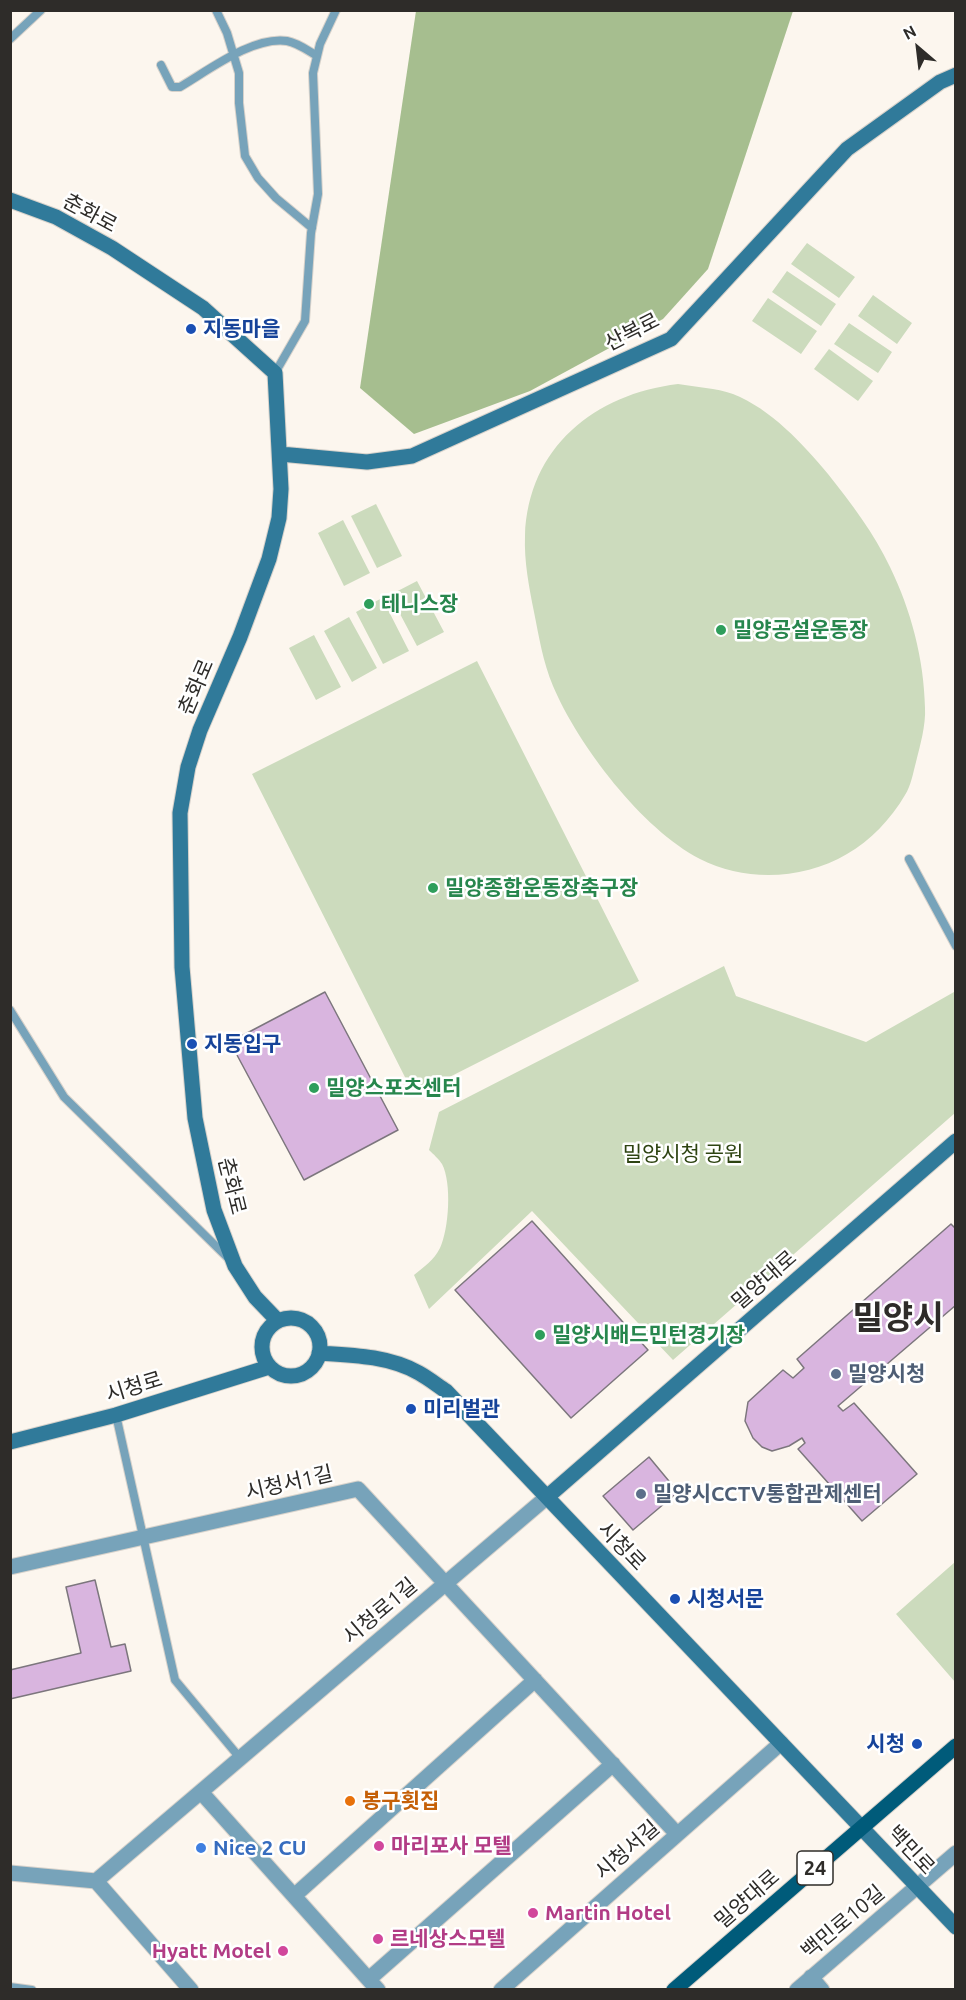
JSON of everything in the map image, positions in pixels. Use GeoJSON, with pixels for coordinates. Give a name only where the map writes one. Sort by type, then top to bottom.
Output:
{"type":"FeatureCollection","features":[{"type":"Feature","properties":{"kind":"main road","name":"밀양대로"},"geometry":{"type":"LineString","coordinates":[[674,1989],[956,1746]]}},
{"type":"Feature","properties":{"kind":"street","name":"산복로"},"geometry":{"type":"LineString","coordinates":[[280,454],[367,462],[412,456],[671,339],[847,148],[940,82],[956,75]]}},
{"type":"Feature","properties":{"kind":"street","name":"춘화로"},"geometry":{"type":"LineString","coordinates":[[10,200],[56,217],[112,248],[203,308],[275,373],[280,454],[279,518],[268,559],[240,637],[200,730],[188,767],[180,813],[182,968],[195,1118],[214,1210],[235,1266],[255,1297],[278,1321]]}},
{"type":"Feature","properties":{"kind":"street","name":"밀양대로"},"geometry":{"type":"LineString","coordinates":[[547,1497],[956,1142]]}},
{"type":"Feature","properties":{"kind":"street"},"geometry":{"type":"LineString","coordinates":[[287,1318],[296,1319],[312,1327],[317,1335],[319,1353],[310,1368],[303,1374],[285,1376],[269,1367],[264,1360],[262,1342],[271,1326],[278,1321],[287,1318]]}},
{"type":"Feature","properties":{"kind":"street","name":"시청로"},"geometry":{"type":"LineString","coordinates":[[319,1353],[386,1361],[418,1372],[446,1391],[861,1827]]}},
{"type":"Feature","properties":{"kind":"street","name":"시청로"},"geometry":{"type":"LineString","coordinates":[[10,1442],[116,1415],[269,1367]]}},
{"type":"Feature","properties":{"kind":"street","name":"시청서1길"},"geometry":{"type":"LineString","coordinates":[[10,1567],[358,1489],[677,1834]]}},
{"type":"Feature","properties":{"kind":"street","name":"시청로1길"},"geometry":{"type":"LineString","coordinates":[[96,1881],[547,1497]]}},
{"type":"Feature","properties":{"kind":"street"},"geometry":{"type":"LineString","coordinates":[[294,1896],[535,1680]]}},
{"type":"Feature","properties":{"kind":"street","name":"시청서길"},"geometry":{"type":"LineString","coordinates":[[501,1989],[782,1743]]}},
{"type":"Feature","properties":{"kind":"street"},"geometry":{"type":"LineString","coordinates":[[201,1792],[374,1984],[613,1764]]}},
{"type":"Feature","properties":{"kind":"street","name":"백민로"},"geometry":{"type":"LineString","coordinates":[[861,1827],[956,1927]]}},
{"type":"Feature","properties":{"kind":"street","name":"백민로10길"},"geometry":{"type":"LineString","coordinates":[[797,1989],[956,1853]]}},
{"type":"Feature","properties":{"kind":"street"},"geometry":{"type":"LineString","coordinates":[[10,1873],[96,1881],[191,1989]]}},
{"type":"Feature","properties":{"kind":"street"},"geometry":{"type":"LineString","coordinates":[[811,1977],[822,1989]]}},
{"type":"Feature","properties":{"kind":"lane"},"geometry":{"type":"LineString","coordinates":[[10,39],[41,10]]}},
{"type":"Feature","properties":{"kind":"lane"},"geometry":{"type":"LineString","coordinates":[[216,10],[227,33],[238,73],[238,103],[245,156],[258,178],[270,191],[312,228]]}},
{"type":"Feature","properties":{"kind":"lane"},"geometry":{"type":"LineString","coordinates":[[275,373],[306,321],[312,228],[318,194],[313,73],[317,56],[336,10]]}},
{"type":"Feature","properties":{"kind":"lane"},"geometry":{"type":"LineString","coordinates":[[161,65],[172,87],[180,87],[257,44],[284,40],[317,56]]}},
{"type":"Feature","properties":{"kind":"lane"},"geometry":{"type":"LineString","coordinates":[[909,860],[956,946]]}},
{"type":"Feature","properties":{"kind":"lane"},"geometry":{"type":"LineString","coordinates":[[10,1010],[64,1097],[235,1266]]}},
{"type":"Feature","properties":{"kind":"lane"},"geometry":{"type":"LineString","coordinates":[[116,1415],[175,1680],[240,1758]]}},
{"type":"Feature","properties":{"kind":"lane"},"geometry":{"type":"LineString","coordinates":[[10,1987],[32,1989]]}},
{"type":"Feature","properties":{"kind":"green space"},"geometry":{"type":"Polygon","coordinates":[[[416,11],[793,11],[708,269],[663,319],[530,391],[414,434],[360,388],[416,11]]]}},
{"type":"Feature","properties":{"kind":"green space"},"geometry":{"type":"Polygon","coordinates":[[[807,243],[855,277],[839,298],[791,264],[807,243]]]}},
{"type":"Feature","properties":{"kind":"green space"},"geometry":{"type":"Polygon","coordinates":[[[787,271],[836,304],[821,326],[772,292],[787,271]]]}},
{"type":"Feature","properties":{"kind":"green space"},"geometry":{"type":"Polygon","coordinates":[[[873,295],[912,323],[897,344],[858,316],[873,295]]]}},
{"type":"Feature","properties":{"kind":"green space"},"geometry":{"type":"Polygon","coordinates":[[[768,298],[817,331],[801,354],[752,321],[768,298]]]}},
{"type":"Feature","properties":{"kind":"green space"},"geometry":{"type":"Polygon","coordinates":[[[849,323],[892,352],[878,373],[834,344],[849,323]]]}},
{"type":"Feature","properties":{"kind":"green space"},"geometry":{"type":"Polygon","coordinates":[[[829,349],[873,381],[858,401],[814,369],[829,349]]]}},
{"type":"Feature","properties":{"kind":"green space"},"geometry":{"type":"Polygon","coordinates":[[[678,384],[720,390],[747,401],[773,418],[808,451],[862,519],[884,554],[904,600],[915,635],[922,671],[925,715],[921,742],[909,788],[887,821],[864,843],[830,863],[812,869],[774,875],[736,872],[700,859],[656,828],[614,783],[578,734],[553,686],[544,659],[529,584],[525,545],[529,504],[538,476],[553,451],[572,430],[594,413],[620,399],[678,384]]]}},
{"type":"Feature","properties":{"kind":"green space"},"geometry":{"type":"Polygon","coordinates":[[[376,504],[402,556],[377,568],[351,516],[376,504]]]}},
{"type":"Feature","properties":{"kind":"green space"},"geometry":{"type":"Polygon","coordinates":[[[343,520],[370,573],[344,586],[318,533],[343,520]]]}},
{"type":"Feature","properties":{"kind":"green space"},"geometry":{"type":"Polygon","coordinates":[[[417,581],[444,632],[417,646],[390,595],[417,581]]]}},
{"type":"Feature","properties":{"kind":"green space"},"geometry":{"type":"Polygon","coordinates":[[[382,598],[409,651],[383,664],[356,612],[382,598]]]}},
{"type":"Feature","properties":{"kind":"green space"},"geometry":{"type":"Polygon","coordinates":[[[349,617],[377,668],[352,682],[324,631],[349,617]]]}},
{"type":"Feature","properties":{"kind":"green space"},"geometry":{"type":"Polygon","coordinates":[[[314,635],[341,687],[316,700],[289,648],[314,635]]]}},
{"type":"Feature","properties":{"kind":"green space"},"geometry":{"type":"Polygon","coordinates":[[[477,661],[639,981],[414,1095],[252,774],[477,661]]]}},
{"type":"Feature","properties":{"kind":"green space","name":"밀양시청 공원"},"geometry":{"type":"Polygon","coordinates":[[[724,966],[736,996],[866,1042],[954,992],[955,1113],[673,1360],[532,1211],[429,1309],[414,1275],[438,1252],[446,1230],[448,1194],[445,1172],[441,1162],[429,1150],[439,1112],[724,966]]]}},
{"type":"Feature","properties":{"kind":"green space"},"geometry":{"type":"Polygon","coordinates":[[[955,1562],[955,1682],[896,1614],[955,1562]]]}},
{"type":"Feature","properties":{"kind":"building"},"geometry":{"type":"Polygon","coordinates":[[[325,992],[398,1130],[304,1180],[230,1042],[325,992]]]}},
{"type":"Feature","properties":{"kind":"building"},"geometry":{"type":"Polygon","coordinates":[[[532,1221],[648,1350],[571,1418],[455,1290],[532,1221]]]}},
{"type":"Feature","properties":{"kind":"building","name":"밀양시청"},"geometry":{"type":"Polygon","coordinates":[[[951,1224],[956,1229],[956,1305],[838,1406],[843,1411],[854,1403],[917,1474],[862,1521],[798,1449],[805,1443],[802,1438],[789,1446],[772,1451],[762,1447],[753,1438],[745,1421],[748,1402],[783,1370],[793,1378],[804,1368],[797,1359],[951,1224]]]}},
{"type":"Feature","properties":{"kind":"building"},"geometry":{"type":"Polygon","coordinates":[[[649,1457],[678,1492],[633,1530],[603,1496],[649,1457]]]}},
{"type":"Feature","properties":{"kind":"building"},"geometry":{"type":"Polygon","coordinates":[[[95,1580],[111,1647],[125,1644],[131,1671],[10,1699],[10,1670],[81,1653],[66,1587],[95,1580]]]}},
{"type":"Feature","properties":{"kind":"place","name":"지동마을"},"geometry":{"type":"Point","coordinates":[191,329]}},
{"type":"Feature","properties":{"kind":"place","name":"테니스장"},"geometry":{"type":"Point","coordinates":[369,604]}},
{"type":"Feature","properties":{"kind":"place","name":"밀양공설운동장"},"geometry":{"type":"Point","coordinates":[721,630]}},
{"type":"Feature","properties":{"kind":"place","name":"밀양종합운동장축구장"},"geometry":{"type":"Point","coordinates":[433,888]}},
{"type":"Feature","properties":{"kind":"place","name":"지동입구"},"geometry":{"type":"Point","coordinates":[192,1044]}},
{"type":"Feature","properties":{"kind":"place","name":"밀양스포츠센터"},"geometry":{"type":"Point","coordinates":[314,1088]}},
{"type":"Feature","properties":{"kind":"place","name":"밀양시배드민턴경기장"},"geometry":{"type":"Point","coordinates":[540,1335]}},
{"type":"Feature","properties":{"kind":"place","name":"밀양시청"},"geometry":{"type":"Point","coordinates":[836,1374]}},
{"type":"Feature","properties":{"kind":"place","name":"미리벌관"},"geometry":{"type":"Point","coordinates":[411,1409]}},
{"type":"Feature","properties":{"kind":"place","name":"밀양시CCTV통합관제센터"},"geometry":{"type":"Point","coordinates":[641,1494]}},
{"type":"Feature","properties":{"kind":"place","name":"시청서문"},"geometry":{"type":"Point","coordinates":[675,1599]}},
{"type":"Feature","properties":{"kind":"place","name":"시청"},"geometry":{"type":"Point","coordinates":[917,1744]}},
{"type":"Feature","properties":{"kind":"place","name":"봉구횟집"},"geometry":{"type":"Point","coordinates":[350,1801]}},
{"type":"Feature","properties":{"kind":"place","name":"마리포사 모텔"},"geometry":{"type":"Point","coordinates":[379,1846]}},
{"type":"Feature","properties":{"kind":"place","name":"Nice 2 CU"},"geometry":{"type":"Point","coordinates":[201,1848]}},
{"type":"Feature","properties":{"kind":"place","name":"Martin Hotel"},"geometry":{"type":"Point","coordinates":[533,1913]}},
{"type":"Feature","properties":{"kind":"place","name":"르네상스모텔"},"geometry":{"type":"Point","coordinates":[378,1939]}},
{"type":"Feature","properties":{"kind":"place","name":"Hyatt Motel"},"geometry":{"type":"Point","coordinates":[283,1951]}},
{"type":"Feature","properties":{"kind":"district","name":"밀양시"},"geometry":{"type":"Point","coordinates":[898,1318]}}]}
